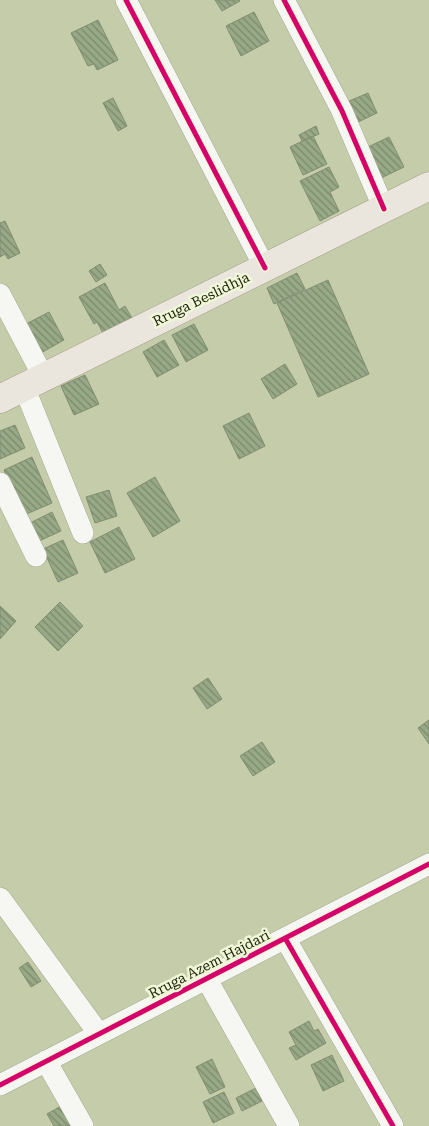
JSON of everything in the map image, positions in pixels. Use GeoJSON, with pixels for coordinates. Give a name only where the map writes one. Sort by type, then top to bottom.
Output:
{"type":"FeatureCollection","features":[{"type":"Feature","properties":{"kind":"main road","name":"Rruga Beslidhja"},"geometry":{"type":"LineString","coordinates":[[22,388],[429,186]]}},
{"type":"Feature","properties":{"kind":"street"},"geometry":{"type":"LineString","coordinates":[[126,0],[265,268]]}},
{"type":"Feature","properties":{"kind":"street"},"geometry":{"type":"LineString","coordinates":[[284,0],[342,111],[384,209]]}},
{"type":"Feature","properties":{"kind":"street"},"geometry":{"type":"LineString","coordinates":[[0,294],[22,388],[83,533]]}},
{"type":"Feature","properties":{"kind":"street"},"geometry":{"type":"LineString","coordinates":[[0,483],[36,556]]}},
{"type":"Feature","properties":{"kind":"street","name":"Rruga Azem Hajdari"},"geometry":{"type":"LineString","coordinates":[[0,1085],[428,866]]}},
{"type":"Feature","properties":{"kind":"street"},"geometry":{"type":"LineString","coordinates":[[0,898],[99,1034]]}},
{"type":"Feature","properties":{"kind":"street"},"geometry":{"type":"LineString","coordinates":[[285,938],[393,1126]]}},
{"type":"Feature","properties":{"kind":"street"},"geometry":{"type":"LineString","coordinates":[[206,978],[289,1126]]}},
{"type":"Feature","properties":{"kind":"street"},"geometry":{"type":"LineString","coordinates":[[46,1061],[83,1126]]}},
{"type":"Feature","properties":{"kind":"building"},"geometry":{"type":"Polygon","coordinates":[[[215,0],[239,0],[240,1],[222,11],[215,0]]]}},
{"type":"Feature","properties":{"kind":"building"},"geometry":{"type":"Polygon","coordinates":[[[254,12],[269,41],[241,56],[226,26],[254,12]]]}},
{"type":"Feature","properties":{"kind":"building"},"geometry":{"type":"Polygon","coordinates":[[[98,20],[118,60],[97,70],[94,64],[88,66],[71,33],[98,20]]]}},
{"type":"Feature","properties":{"kind":"building"},"geometry":{"type":"Polygon","coordinates":[[[368,93],[377,113],[356,123],[347,102],[368,93]]]}},
{"type":"Feature","properties":{"kind":"building"},"geometry":{"type":"Polygon","coordinates":[[[113,98],[127,126],[118,131],[103,103],[113,98]]]}},
{"type":"Feature","properties":{"kind":"building"},"geometry":{"type":"Polygon","coordinates":[[[316,126],[319,134],[302,141],[299,135],[316,126]]]}},
{"type":"Feature","properties":{"kind":"building"},"geometry":{"type":"Polygon","coordinates":[[[313,136],[327,164],[303,175],[290,147],[313,136]]]}},
{"type":"Feature","properties":{"kind":"building"},"geometry":{"type":"Polygon","coordinates":[[[389,137],[404,167],[381,178],[366,148],[389,137]]]}},
{"type":"Feature","properties":{"kind":"building"},"geometry":{"type":"Polygon","coordinates":[[[329,167],[339,187],[330,192],[339,211],[320,221],[300,181],[329,167]]]}},
{"type":"Feature","properties":{"kind":"building"},"geometry":{"type":"Polygon","coordinates":[[[5,221],[20,253],[8,259],[5,254],[0,257],[0,223],[5,221]]]}},
{"type":"Feature","properties":{"kind":"building"},"geometry":{"type":"Polygon","coordinates":[[[100,264],[107,275],[96,282],[89,271],[100,264]]]}},
{"type":"Feature","properties":{"kind":"building"},"geometry":{"type":"Polygon","coordinates":[[[297,273],[305,289],[274,304],[267,288],[297,273]]]}},
{"type":"Feature","properties":{"kind":"building"},"geometry":{"type":"Polygon","coordinates":[[[328,280],[369,374],[318,397],[277,303],[328,280]]]}},
{"type":"Feature","properties":{"kind":"building"},"geometry":{"type":"Polygon","coordinates":[[[105,283],[119,310],[125,306],[132,318],[103,333],[97,322],[94,324],[79,297],[105,283]]]}},
{"type":"Feature","properties":{"kind":"building"},"geometry":{"type":"Polygon","coordinates":[[[49,312],[64,340],[41,353],[26,324],[49,312]]]}},
{"type":"Feature","properties":{"kind":"building"},"geometry":{"type":"Polygon","coordinates":[[[194,324],[208,350],[186,362],[172,335],[194,324]]]}},
{"type":"Feature","properties":{"kind":"building"},"geometry":{"type":"Polygon","coordinates":[[[164,340],[179,365],[157,377],[143,352],[164,340]]]}},
{"type":"Feature","properties":{"kind":"building"},"geometry":{"type":"Polygon","coordinates":[[[285,364],[297,384],[273,399],[261,379],[285,364]]]}},
{"type":"Feature","properties":{"kind":"building"},"geometry":{"type":"Polygon","coordinates":[[[85,375],[99,404],[74,415],[61,386],[85,375]]]}},
{"type":"Feature","properties":{"kind":"building"},"geometry":{"type":"Polygon","coordinates":[[[249,413],[265,446],[239,459],[223,426],[249,413]]]}},
{"type":"Feature","properties":{"kind":"building"},"geometry":{"type":"Polygon","coordinates":[[[15,425],[25,448],[0,459],[0,431],[15,425]]]}},
{"type":"Feature","properties":{"kind":"building"},"geometry":{"type":"Polygon","coordinates":[[[32,457],[52,503],[24,515],[4,470],[32,457]]]}},
{"type":"Feature","properties":{"kind":"building"},"geometry":{"type":"Polygon","coordinates":[[[155,477],[180,521],[153,537],[127,493],[155,477]]]}},
{"type":"Feature","properties":{"kind":"building"},"geometry":{"type":"Polygon","coordinates":[[[109,490],[117,516],[95,523],[86,497],[109,490]]]}},
{"type":"Feature","properties":{"kind":"building"},"geometry":{"type":"Polygon","coordinates":[[[52,512],[61,531],[39,541],[30,523],[52,512]]]}},
{"type":"Feature","properties":{"kind":"building"},"geometry":{"type":"Polygon","coordinates":[[[119,527],[135,559],[105,573],[90,542],[119,527]]]}},
{"type":"Feature","properties":{"kind":"building"},"geometry":{"type":"Polygon","coordinates":[[[63,540],[78,573],[58,582],[43,549],[63,540]]]}},
{"type":"Feature","properties":{"kind":"building"},"geometry":{"type":"Polygon","coordinates":[[[60,602],[83,626],[58,651],[35,627],[60,602]]]}},
{"type":"Feature","properties":{"kind":"building"},"geometry":{"type":"Polygon","coordinates":[[[0,606],[16,621],[0,639],[0,606]]]}},
{"type":"Feature","properties":{"kind":"building"},"geometry":{"type":"Polygon","coordinates":[[[208,678],[222,699],[207,709],[193,688],[208,678]]]}},
{"type":"Feature","properties":{"kind":"building"},"geometry":{"type":"Polygon","coordinates":[[[429,720],[429,744],[418,728],[429,720]]]}},
{"type":"Feature","properties":{"kind":"building"},"geometry":{"type":"Polygon","coordinates":[[[262,742],[275,762],[253,776],[240,756],[262,742]]]}},
{"type":"Feature","properties":{"kind":"building"},"geometry":{"type":"Polygon","coordinates":[[[28,962],[41,981],[31,987],[19,968],[28,962]]]}},
{"type":"Feature","properties":{"kind":"building"},"geometry":{"type":"Polygon","coordinates":[[[309,1021],[314,1031],[318,1029],[326,1043],[296,1060],[289,1048],[296,1045],[289,1032],[309,1021]]]}},
{"type":"Feature","properties":{"kind":"building"},"geometry":{"type":"Polygon","coordinates":[[[332,1055],[344,1081],[323,1091],[311,1065],[332,1055]]]}},
{"type":"Feature","properties":{"kind":"building"},"geometry":{"type":"Polygon","coordinates":[[[212,1059],[225,1087],[210,1094],[196,1067],[212,1059]]]}},
{"type":"Feature","properties":{"kind":"building"},"geometry":{"type":"Polygon","coordinates":[[[256,1088],[262,1101],[242,1111],[236,1098],[256,1088]]]}},
{"type":"Feature","properties":{"kind":"building"},"geometry":{"type":"Polygon","coordinates":[[[224,1092],[234,1113],[213,1123],[203,1102],[224,1092]]]}},
{"type":"Feature","properties":{"kind":"building"},"geometry":{"type":"Polygon","coordinates":[[[63,1105],[75,1126],[54,1126],[47,1114],[63,1105]]]}},
{"type":"Feature","properties":{"kind":"cycle path"},"geometry":{"type":"LineString","coordinates":[[126,0],[265,268]]}},
{"type":"Feature","properties":{"kind":"cycle path"},"geometry":{"type":"LineString","coordinates":[[284,0],[342,111],[384,209]]}},
{"type":"Feature","properties":{"kind":"cycle path"},"geometry":{"type":"LineString","coordinates":[[0,1085],[429,864]]}},
{"type":"Feature","properties":{"kind":"cycle path"},"geometry":{"type":"LineString","coordinates":[[285,938],[393,1126]]}}]}
